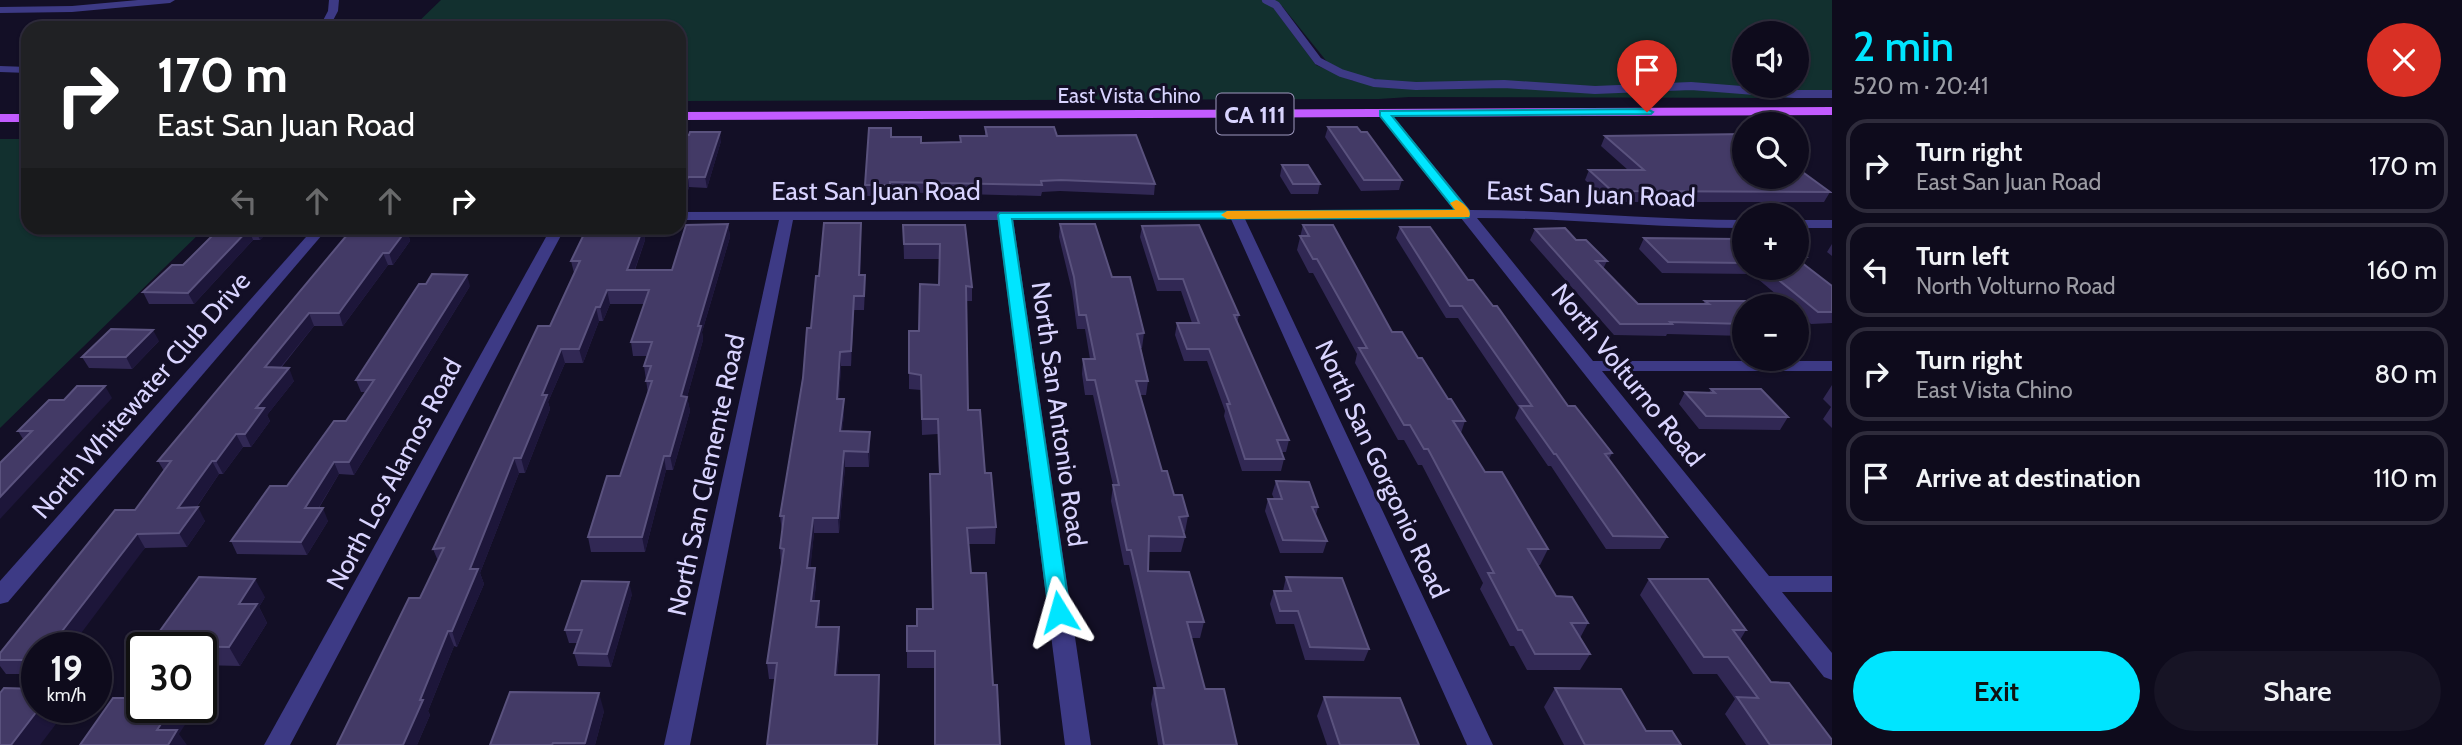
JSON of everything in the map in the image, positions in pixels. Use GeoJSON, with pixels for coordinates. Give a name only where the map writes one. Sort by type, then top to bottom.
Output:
{"type":"FeatureCollection","features":[{"type":"Feature","properties":{"kind":"main road","name":"East Vista Chino"},"geometry":{"type":"LineString","coordinates":[[686,116],[1832,111]]}},
{"type":"Feature","properties":{"kind":"main road"},"geometry":{"type":"LineString","coordinates":[[0,118],[21,118]]}},
{"type":"Feature","properties":{"kind":"street"},"geometry":{"type":"LineString","coordinates":[[0,10],[72,9],[170,0]]}},
{"type":"Feature","properties":{"kind":"street"},"geometry":{"type":"LineString","coordinates":[[328,21],[333,11],[334,0]]}},
{"type":"Feature","properties":{"kind":"street"},"geometry":{"type":"LineString","coordinates":[[0,69],[21,69]]}},
{"type":"Feature","properties":{"kind":"street","name":"North Volturno Road"},"geometry":{"type":"LineString","coordinates":[[1384,113],[1832,670]]}},
{"type":"Feature","properties":{"kind":"street","name":"East San Juan Road"},"geometry":{"type":"LineString","coordinates":[[686,216],[1531,214],[1678,224],[1732,224]]}},
{"type":"Feature","properties":{"kind":"street","name":"North San Antonio Road"},"geometry":{"type":"LineString","coordinates":[[1005,215],[1078,745]]}},
{"type":"Feature","properties":{"kind":"street","name":"North San Gorgonio Road"},"geometry":{"type":"LineString","coordinates":[[1236,215],[1480,745]]}},
{"type":"Feature","properties":{"kind":"street","name":"North San Clemente Road"},"geometry":{"type":"LineString","coordinates":[[677,745],[787,216]]}},
{"type":"Feature","properties":{"kind":"street"},"geometry":{"type":"LineString","coordinates":[[1809,224],[1832,224]]}},
{"type":"Feature","properties":{"kind":"street","name":"North Whitewater Club Drive"},"geometry":{"type":"LineString","coordinates":[[0,596],[315,235]]}},
{"type":"Feature","properties":{"kind":"street","name":"North Los Alamos Road"},"geometry":{"type":"LineString","coordinates":[[277,745],[554,235]]}},
{"type":"Feature","properties":{"kind":"street"},"geometry":{"type":"LineString","coordinates":[[1588,366],[1832,366]]}},
{"type":"Feature","properties":{"kind":"street"},"geometry":{"type":"LineString","coordinates":[[1763,584],[1832,584]]}},
{"type":"Feature","properties":{"kind":"lane"},"geometry":{"type":"LineString","coordinates":[[1266,0],[1276,5],[1318,61],[1341,73],[1374,83],[1416,86],[1504,84],[1595,90],[1691,86],[1772,93],[1832,94]]}},
{"type":"Feature","properties":{"kind":"green space"},"geometry":{"type":"Polygon","coordinates":[[[441,0],[1832,0],[1832,91],[1809,92],[1809,21],[1732,21],[1732,86],[1691,83],[1605,87],[1387,82],[1357,77],[1328,63],[1282,6],[1272,6],[1316,65],[1353,81],[1493,86],[1683,88],[1732,91],[1732,98],[686,101],[686,21],[419,21],[441,0]]]}},
{"type":"Feature","properties":{"kind":"green space"},"geometry":{"type":"Polygon","coordinates":[[[0,139],[21,139],[21,235],[198,235],[0,428],[0,139]]]}},
{"type":"Feature","properties":{"kind":"building"},"geometry":{"type":"Polygon","coordinates":[[[985,127],[1054,127],[1057,136],[1136,135],[1155,184],[1061,180],[1041,181],[1042,185],[890,182],[890,185],[865,185],[869,128],[891,128],[891,137],[921,137],[921,143],[961,142],[960,136],[987,136],[985,127]]]}},
{"type":"Feature","properties":{"kind":"building"},"geometry":{"type":"Polygon","coordinates":[[[1328,127],[1357,127],[1361,132],[1367,132],[1402,180],[1364,180],[1328,127]]]}},
{"type":"Feature","properties":{"kind":"building"},"geometry":{"type":"Polygon","coordinates":[[[690,132],[720,132],[705,177],[688,177],[686,182],[686,135],[690,132]]]}},
{"type":"Feature","properties":{"kind":"building"},"geometry":{"type":"Polygon","coordinates":[[[1732,134],[1732,189],[1809,189],[1809,177],[1830,192],[1612,191],[1589,170],[1644,170],[1605,136],[1732,134]]]}},
{"type":"Feature","properties":{"kind":"building"},"geometry":{"type":"Polygon","coordinates":[[[1282,165],[1308,165],[1320,184],[1293,184],[1282,165]]]}},
{"type":"Feature","properties":{"kind":"building"},"geometry":{"type":"Polygon","coordinates":[[[824,223],[861,223],[859,275],[865,275],[864,296],[854,296],[851,351],[840,352],[837,399],[844,399],[840,431],[870,432],[868,452],[844,451],[838,518],[813,518],[807,568],[815,568],[811,601],[819,601],[816,627],[839,627],[835,675],[879,675],[877,745],[767,745],[777,663],[767,663],[784,549],[780,548],[784,516],[780,516],[803,378],[807,328],[811,328],[816,276],[819,276],[824,223]]]}},
{"type":"Feature","properties":{"kind":"building"},"geometry":{"type":"Polygon","coordinates":[[[728,224],[681,396],[687,397],[670,456],[664,456],[642,537],[588,537],[607,476],[620,476],[652,381],[646,381],[651,366],[644,366],[652,342],[631,342],[649,290],[607,290],[600,307],[596,307],[579,349],[561,349],[542,395],[547,395],[521,458],[514,458],[470,569],[478,569],[452,631],[448,631],[403,745],[337,745],[409,598],[420,598],[444,548],[433,549],[538,326],[550,326],[580,261],[571,261],[584,235],[640,235],[627,270],[672,270],[683,235],[686,235],[686,225],[728,224]]]}},
{"type":"Feature","properties":{"kind":"building"},"geometry":{"type":"Polygon","coordinates":[[[1060,224],[1095,224],[1112,277],[1130,277],[1144,333],[1137,334],[1148,381],[1136,381],[1162,471],[1167,471],[1174,495],[1182,495],[1188,516],[1179,517],[1185,537],[1149,536],[1148,571],[1189,572],[1204,622],[1187,622],[1205,689],[1224,689],[1237,745],[1164,745],[1154,688],[1164,688],[1131,550],[1127,550],[1113,485],[1119,485],[1095,380],[1087,380],[1083,359],[1095,359],[1086,315],[1079,315],[1074,277],[1060,224]]]}},
{"type":"Feature","properties":{"kind":"building"},"geometry":{"type":"Polygon","coordinates":[[[903,225],[965,225],[972,287],[966,286],[968,410],[980,410],[985,473],[991,473],[996,527],[967,528],[971,573],[986,573],[993,685],[997,685],[1000,745],[935,745],[935,651],[907,651],[907,626],[917,626],[917,609],[933,609],[930,474],[940,474],[938,419],[922,419],[921,375],[909,373],[909,331],[919,331],[920,284],[939,285],[940,244],[904,244],[903,225]]]}},
{"type":"Feature","properties":{"kind":"building"},"geometry":{"type":"Polygon","coordinates":[[[1199,225],[1239,315],[1234,315],[1289,440],[1277,440],[1284,459],[1245,459],[1227,404],[1230,404],[1209,349],[1187,349],[1177,323],[1199,323],[1183,279],[1159,279],[1142,226],[1199,225]]]}},
{"type":"Feature","properties":{"kind":"building"},"geometry":{"type":"Polygon","coordinates":[[[1303,225],[1333,225],[1392,332],[1402,332],[1465,421],[1453,421],[1485,472],[1502,472],[1548,549],[1528,549],[1556,596],[1572,597],[1588,623],[1571,623],[1590,654],[1535,654],[1522,630],[1518,630],[1488,573],[1494,573],[1428,449],[1424,449],[1410,425],[1404,425],[1359,348],[1367,348],[1317,259],[1313,259],[1300,236],[1309,236],[1303,225]]]}},
{"type":"Feature","properties":{"kind":"building"},"geometry":{"type":"Polygon","coordinates":[[[1400,227],[1430,227],[1468,280],[1473,280],[1493,306],[1497,306],[1568,406],[1575,406],[1612,453],[1605,454],[1667,537],[1613,536],[1520,406],[1532,406],[1462,306],[1450,306],[1400,227]]]}},
{"type":"Feature","properties":{"kind":"building"},"geometry":{"type":"Polygon","coordinates":[[[1565,228],[1576,240],[1586,240],[1607,261],[1596,261],[1638,304],[1709,304],[1705,301],[1732,301],[1732,324],[1620,324],[1535,229],[1565,228]]]}},
{"type":"Feature","properties":{"kind":"building"},"geometry":{"type":"Polygon","coordinates":[[[213,235],[243,235],[188,293],[143,292],[172,265],[183,265],[213,235]]]}},
{"type":"Feature","properties":{"kind":"building"},"geometry":{"type":"Polygon","coordinates":[[[347,235],[402,235],[389,253],[383,253],[339,313],[309,313],[265,367],[289,368],[256,408],[264,408],[245,434],[236,434],[216,461],[212,461],[178,508],[198,507],[179,533],[137,534],[61,632],[21,632],[21,660],[0,660],[0,653],[115,510],[135,510],[171,461],[158,461],[347,235]]]}},
{"type":"Feature","properties":{"kind":"building"},"geometry":{"type":"Polygon","coordinates":[[[1644,238],[1732,239],[1732,263],[1668,262],[1644,238]]]}},
{"type":"Feature","properties":{"kind":"building"},"geometry":{"type":"Polygon","coordinates":[[[1809,268],[1832,286],[1832,312],[1818,312],[1809,305],[1809,294],[1796,294],[1779,280],[1809,280],[1809,268]]]}},
{"type":"Feature","properties":{"kind":"building"},"geometry":{"type":"Polygon","coordinates":[[[432,274],[467,275],[349,462],[334,462],[305,508],[323,508],[301,542],[231,541],[270,486],[287,486],[334,421],[346,421],[374,380],[356,380],[419,284],[426,284],[432,274]]]}},
{"type":"Feature","properties":{"kind":"building"},"geometry":{"type":"Polygon","coordinates":[[[111,329],[153,330],[126,357],[82,357],[111,329]]]}},
{"type":"Feature","properties":{"kind":"building"},"geometry":{"type":"Polygon","coordinates":[[[77,386],[105,386],[0,497],[0,463],[32,431],[18,431],[49,400],[64,400],[77,386]]]}},
{"type":"Feature","properties":{"kind":"building"},"geometry":{"type":"Polygon","coordinates":[[[1711,389],[1761,389],[1788,417],[1706,416],[1685,392],[1715,393],[1711,389]]]}},
{"type":"Feature","properties":{"kind":"building"},"geometry":{"type":"Polygon","coordinates":[[[1276,481],[1309,482],[1318,507],[1312,507],[1327,541],[1283,540],[1268,499],[1282,499],[1276,481]]]}},
{"type":"Feature","properties":{"kind":"building"},"geometry":{"type":"Polygon","coordinates":[[[199,577],[255,579],[239,604],[257,604],[229,647],[217,647],[217,632],[159,632],[199,577]]]}},
{"type":"Feature","properties":{"kind":"building"},"geometry":{"type":"Polygon","coordinates":[[[1286,577],[1342,578],[1369,649],[1310,647],[1298,611],[1280,611],[1274,591],[1291,591],[1286,577]]]}},
{"type":"Feature","properties":{"kind":"building"},"geometry":{"type":"Polygon","coordinates":[[[1649,579],[1708,579],[1746,630],[1733,630],[1771,682],[1789,683],[1832,740],[1832,745],[1770,745],[1737,697],[1758,698],[1728,657],[1704,657],[1649,579]]]}},
{"type":"Feature","properties":{"kind":"building"},"geometry":{"type":"Polygon","coordinates":[[[582,581],[629,582],[607,654],[574,653],[582,630],[565,630],[582,581]]]}},
{"type":"Feature","properties":{"kind":"building"},"geometry":{"type":"Polygon","coordinates":[[[4,688],[21,689],[21,723],[28,723],[11,745],[0,745],[0,693],[4,688]]]}},
{"type":"Feature","properties":{"kind":"building"},"geometry":{"type":"Polygon","coordinates":[[[1555,688],[1621,689],[1646,731],[1672,731],[1681,745],[1585,745],[1555,688]]]}},
{"type":"Feature","properties":{"kind":"building"},"geometry":{"type":"Polygon","coordinates":[[[510,692],[599,693],[585,743],[490,745],[510,692]]]}},
{"type":"Feature","properties":{"kind":"building"},"geometry":{"type":"Polygon","coordinates":[[[1324,697],[1400,698],[1419,745],[1340,745],[1324,697]]]}},
{"type":"Feature","properties":{"kind":"building"},"geometry":{"type":"Polygon","coordinates":[[[126,698],[126,723],[162,723],[157,730],[177,730],[168,745],[80,745],[95,723],[112,723],[112,699],[126,698]]]}},
{"type":"Feature","properties":{"kind":"slow traffic"},"geometry":{"type":"LineString","coordinates":[[1227,215],[1465,214],[1456,203]]}},
{"type":"Feature","properties":{"kind":"route"},"geometry":{"type":"LineString","coordinates":[[1059,612],[1005,215],[1465,214],[1384,113],[1647,112]]}}]}
